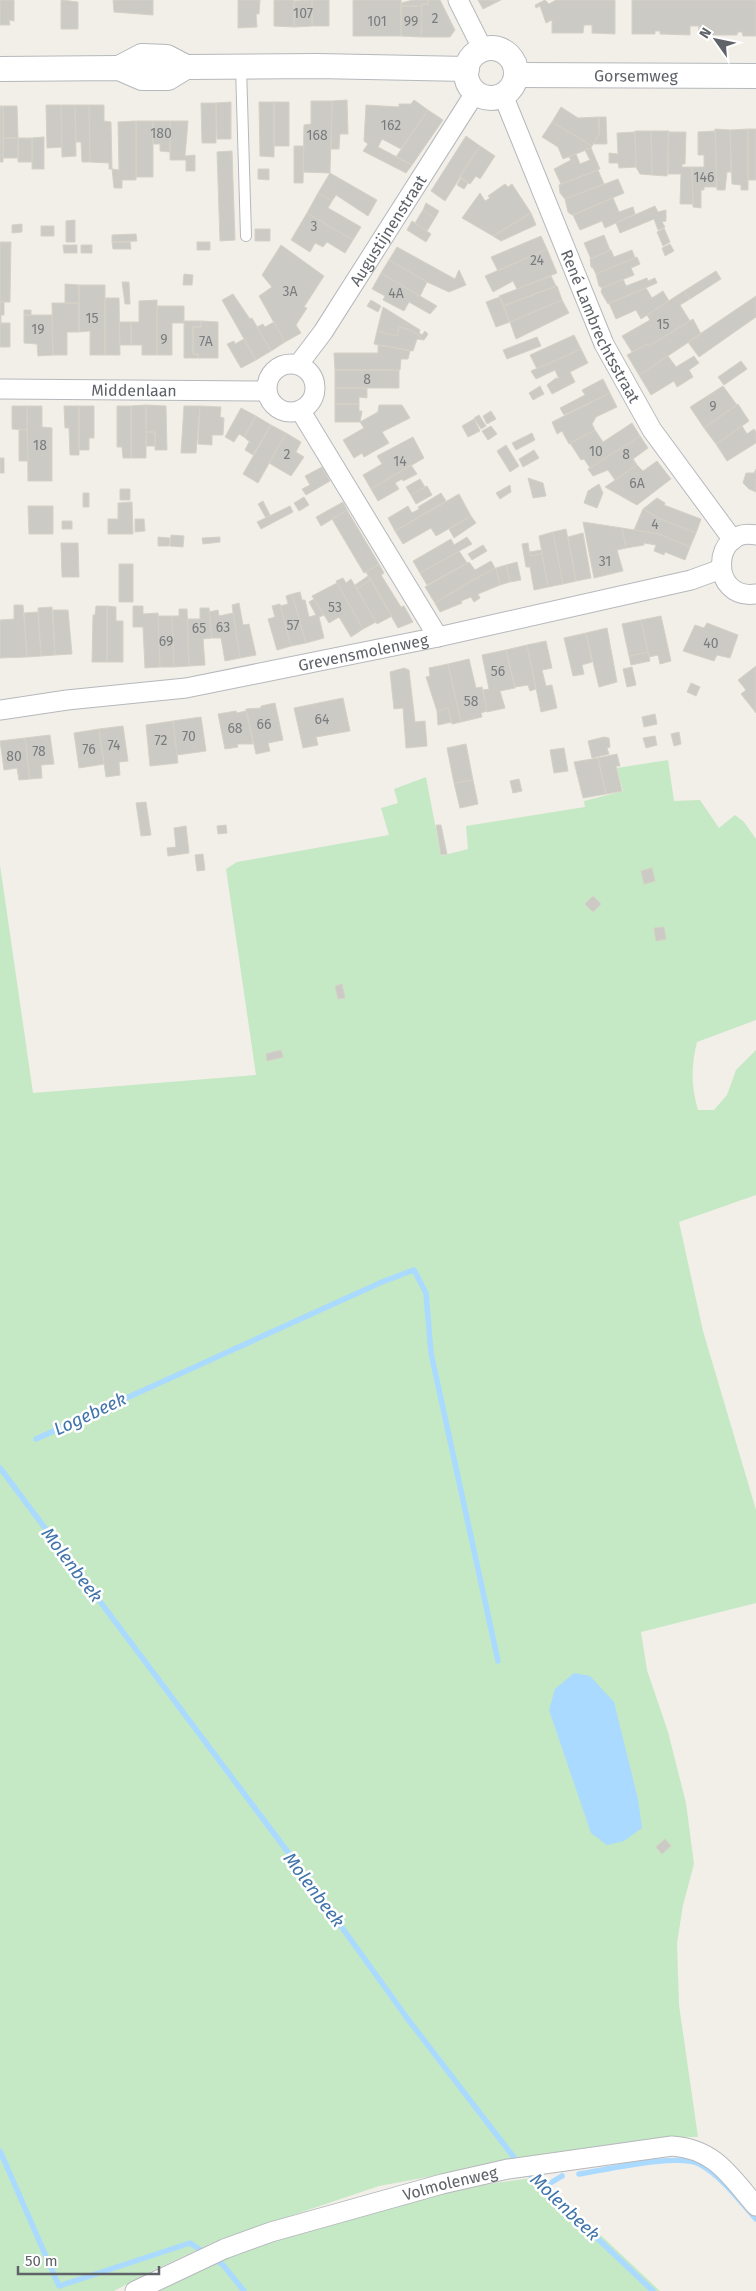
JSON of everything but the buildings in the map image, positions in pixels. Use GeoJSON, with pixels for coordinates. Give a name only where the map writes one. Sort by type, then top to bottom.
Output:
{"type":"FeatureCollection","features":[{"type":"Feature","properties":{"kind":"street"},"geometry":{"type":"LineString","coordinates":[[458,0],[483,50]]}},
{"type":"Feature","properties":{"kind":"street"},"geometry":{"type":"LineString","coordinates":[[490,49],[504,52],[512,62],[516,75],[512,87],[503,95],[490,98],[475,93],[467,80],[466,69],[472,57],[483,50],[490,49]]}},
{"type":"Feature","properties":{"kind":"street"},"geometry":{"type":"LineString","coordinates":[[0,69],[119,68],[142,78],[168,78],[186,67],[466,69]]}},
{"type":"Feature","properties":{"kind":"street","name":"Gorsemweg"},"geometry":{"type":"LineString","coordinates":[[516,75],[756,76]]}},
{"type":"Feature","properties":{"kind":"street","name":"Augustijnenstraat"},"geometry":{"type":"LineString","coordinates":[[298,365],[324,332],[475,93]]}},
{"type":"Feature","properties":{"kind":"street","name":"René Lambrechtsstraat"},"geometry":{"type":"LineString","coordinates":[[503,95],[604,344],[652,430],[733,540]]}},
{"type":"Feature","properties":{"kind":"street"},"geometry":{"type":"LineString","coordinates":[[285,365],[298,365],[310,373],[315,388],[313,398],[306,407],[293,412],[278,408],[272,403],[267,391],[270,378],[275,370],[285,365]]}},
{"type":"Feature","properties":{"kind":"street","name":"Middenlaan"},"geometry":{"type":"LineString","coordinates":[[0,389],[267,391]]}},
{"type":"Feature","properties":{"kind":"street"},"geometry":{"type":"LineString","coordinates":[[300,410],[438,637]]}},
{"type":"Feature","properties":{"kind":"street"},"geometry":{"type":"LineString","coordinates":[[756,535],[742,535],[733,540],[723,553],[721,569],[728,584],[735,590],[742,593],[756,594]]}},
{"type":"Feature","properties":{"kind":"street","name":"Grevensmolenweg"},"geometry":{"type":"LineString","coordinates":[[0,710],[186,688],[438,637],[691,580],[721,569]]}},
{"type":"Feature","properties":{"kind":"street","name":"Volmolenweg"},"geometry":{"type":"LineString","coordinates":[[135,2291],[224,2249],[271,2232],[442,2184],[538,2164],[672,2146],[685,2147],[703,2152],[722,2167],[756,2206]]}},
{"type":"Feature","properties":{"kind":"lane"},"geometry":{"type":"LineString","coordinates":[[241,67],[246,236]]}},
{"type":"Feature","properties":{"kind":"green space"},"geometry":{"type":"Polygon","coordinates":[[[668,760],[674,801],[700,800],[719,828],[735,815],[744,822],[756,839],[756,1020],[697,1042],[693,1076],[698,1110],[714,1110],[727,1095],[736,1070],[756,1050],[756,1195],[679,1222],[703,1331],[756,1510],[756,1603],[641,1632],[647,1670],[668,1732],[686,1803],[694,1864],[683,1905],[677,1943],[679,2005],[698,2137],[675,2137],[547,2155],[379,2186],[216,2241],[114,2291],[0,2291],[0,865],[33,1093],[256,1075],[226,869],[237,862],[389,835],[381,808],[398,803],[394,789],[426,777],[441,856],[468,849],[466,826],[585,807],[584,801],[623,791],[617,768],[668,760]]]}},
{"type":"Feature","properties":{"kind":"green space"},"geometry":{"type":"Polygon","coordinates":[[[539,2177],[660,2291],[152,2291],[250,2244],[461,2188],[539,2177]]]}},
{"type":"Feature","properties":{"kind":"water"},"geometry":{"type":"Polygon","coordinates":[[[574,1673],[590,1676],[614,1702],[638,1799],[642,1828],[624,1841],[607,1845],[591,1833],[549,1710],[555,1689],[574,1673]]]}},
{"type":"Feature","properties":{"kind":"waterway"},"geometry":{"type":"LineString","coordinates":[[36,1439],[382,1282],[414,1270],[426,1293],[431,1353],[498,1661]]}},
{"type":"Feature","properties":{"kind":"waterway","name":"Molenbeek"},"geometry":{"type":"LineString","coordinates":[[0,1468],[290,1855],[407,2018],[519,2164]]}},
{"type":"Feature","properties":{"kind":"waterway","name":"Logebeek"},"geometry":{"type":"LineString","coordinates":[[0,2151],[59,2286],[190,2243],[205,2253]]}},
{"type":"Feature","properties":{"kind":"waterway"},"geometry":{"type":"LineString","coordinates":[[579,2174],[642,2163],[677,2160],[691,2161],[701,2165],[716,2176],[756,2219]]}},
{"type":"Feature","properties":{"kind":"waterway","name":"Molenbeek"},"geometry":{"type":"LineString","coordinates":[[525,2170],[653,2291]]}},
{"type":"Feature","properties":{"kind":"waterway"},"geometry":{"type":"LineString","coordinates":[[542,2188],[562,2176]]}},
{"type":"Feature","properties":{"kind":"waterway","name":"Logebeek"},"geometry":{"type":"LineString","coordinates":[[213,2258],[223,2265],[244,2291]]}}]}
